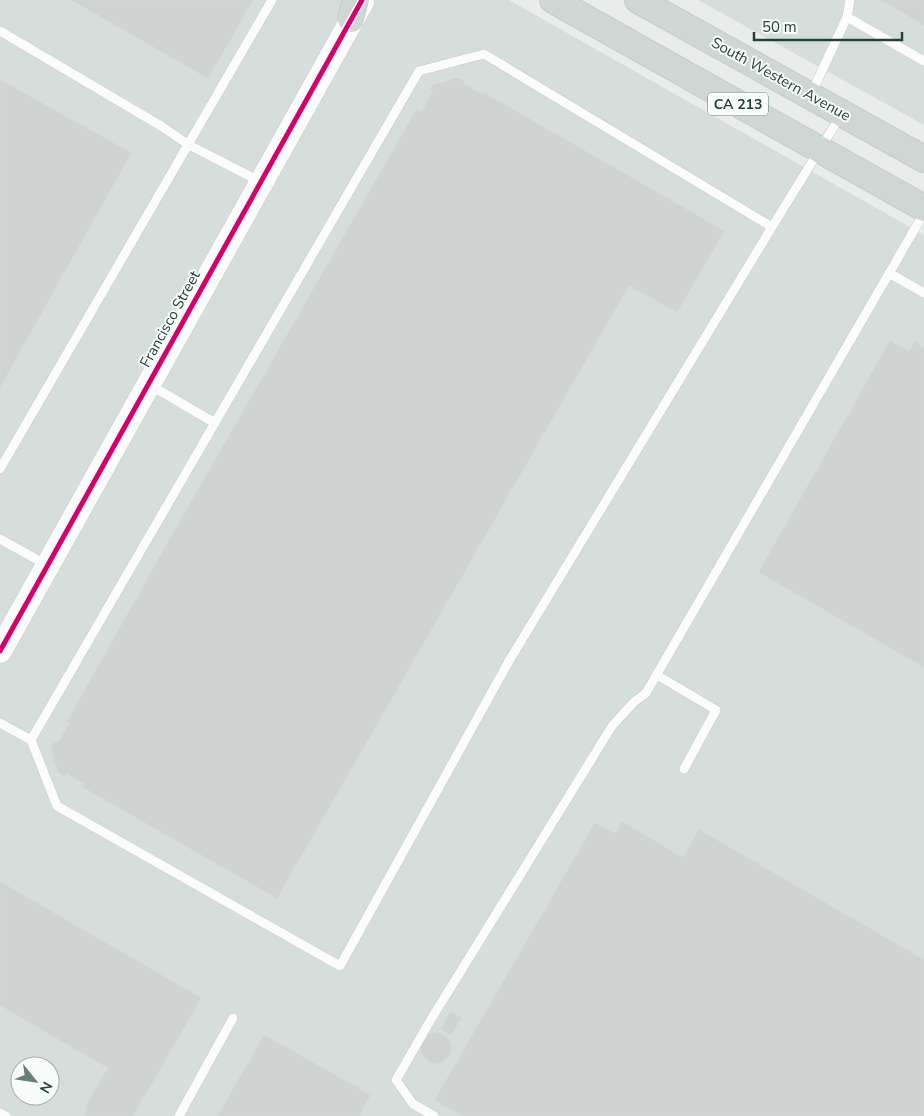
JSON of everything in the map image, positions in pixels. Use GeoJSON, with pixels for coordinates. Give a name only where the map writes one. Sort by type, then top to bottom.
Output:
{"type":"FeatureCollection","features":[{"type":"Feature","properties":{"kind":"main road","name":"CA 213"},"geometry":{"type":"LineString","coordinates":[[553,0],[924,208]]}},
{"type":"Feature","properties":{"kind":"main road","name":"South Western Avenue"},"geometry":{"type":"LineString","coordinates":[[638,0],[924,159]]}},
{"type":"Feature","properties":{"kind":"street","name":"Francisco Street"},"geometry":{"type":"LineString","coordinates":[[0,651],[261,182],[356,6]]}},
{"type":"Feature","properties":{"kind":"lane"},"geometry":{"type":"LineString","coordinates":[[0,469],[272,0]]}},
{"type":"Feature","properties":{"kind":"lane"},"geometry":{"type":"LineString","coordinates":[[810,96],[847,17],[850,0]]}},
{"type":"Feature","properties":{"kind":"lane"},"geometry":{"type":"LineString","coordinates":[[847,17],[924,60]]}},
{"type":"Feature","properties":{"kind":"lane"},"geometry":{"type":"LineString","coordinates":[[0,30],[189,144],[261,182]]}},
{"type":"Feature","properties":{"kind":"lane"},"geometry":{"type":"LineString","coordinates":[[31,740],[419,71],[484,54],[772,227]]}},
{"type":"Feature","properties":{"kind":"lane"},"geometry":{"type":"LineString","coordinates":[[0,723],[31,740],[57,806],[340,966],[510,662],[842,113]]}},
{"type":"Feature","properties":{"kind":"lane"},"geometry":{"type":"LineString","coordinates":[[434,1116],[413,1104],[396,1080],[430,1021],[612,726],[634,702],[646,693],[657,675],[924,213]]}},
{"type":"Feature","properties":{"kind":"lane"},"geometry":{"type":"LineString","coordinates":[[889,273],[924,292]]}},
{"type":"Feature","properties":{"kind":"lane"},"geometry":{"type":"LineString","coordinates":[[148,384],[215,423]]}},
{"type":"Feature","properties":{"kind":"lane"},"geometry":{"type":"LineString","coordinates":[[0,539],[48,566]]}},
{"type":"Feature","properties":{"kind":"lane"},"geometry":{"type":"LineString","coordinates":[[657,675],[716,710],[684,769]]}},
{"type":"Feature","properties":{"kind":"lane"},"geometry":{"type":"LineString","coordinates":[[179,1116],[233,1018]]}},
{"type":"Feature","properties":{"kind":"lane"},"geometry":{"type":"LineString","coordinates":[[0,1113],[6,1116]]}},
{"type":"Feature","properties":{"kind":"shaded area"},"geometry":{"type":"Polygon","coordinates":[[[0,0],[509,0],[924,235],[924,1116],[0,1116],[0,0]]]}},
{"type":"Feature","properties":{"kind":"shaded area"},"geometry":{"type":"Polygon","coordinates":[[[698,0],[924,0],[924,125],[698,0]]]}},
{"type":"Feature","properties":{"kind":"building"},"geometry":{"type":"Polygon","coordinates":[[[72,0],[253,0],[208,78],[72,0]]]}},
{"type":"Feature","properties":{"kind":"building"},"geometry":{"type":"Polygon","coordinates":[[[882,0],[924,0],[924,25],[882,0]]]}},
{"type":"Feature","properties":{"kind":"building"},"geometry":{"type":"Polygon","coordinates":[[[458,78],[464,81],[463,84],[483,95],[484,93],[724,231],[677,312],[629,285],[277,898],[83,787],[85,784],[66,773],[64,776],[58,772],[51,748],[55,742],[58,743],[70,723],[67,722],[175,530],[417,109],[422,112],[433,91],[430,90],[433,85],[458,78]]]}},
{"type":"Feature","properties":{"kind":"building"},"geometry":{"type":"Polygon","coordinates":[[[0,80],[131,153],[0,387],[0,80]]]}},
{"type":"Feature","properties":{"kind":"building"},"geometry":{"type":"Polygon","coordinates":[[[890,341],[909,352],[915,342],[924,348],[924,667],[759,572],[890,341]]]}},
{"type":"Feature","properties":{"kind":"building"},"geometry":{"type":"Polygon","coordinates":[[[622,822],[683,858],[699,830],[924,960],[924,1116],[462,1116],[435,1100],[595,823],[615,834],[622,822]]]}},
{"type":"Feature","properties":{"kind":"building"},"geometry":{"type":"Polygon","coordinates":[[[0,882],[201,998],[133,1116],[89,1116],[84,1113],[88,1107],[86,1106],[108,1068],[0,1005],[0,882]]]}},
{"type":"Feature","properties":{"kind":"building"},"geometry":{"type":"Polygon","coordinates":[[[450,1012],[461,1018],[451,1035],[441,1029],[450,1012]]]}},
{"type":"Feature","properties":{"kind":"building"},"geometry":{"type":"Polygon","coordinates":[[[436,1033],[446,1038],[451,1048],[446,1058],[436,1063],[426,1058],[421,1048],[426,1038],[436,1033]]]}},
{"type":"Feature","properties":{"kind":"building"},"geometry":{"type":"Polygon","coordinates":[[[264,1035],[370,1095],[359,1115],[361,1116],[218,1116],[264,1035]]]}},
{"type":"Feature","properties":{"kind":"cycle path"},"geometry":{"type":"LineString","coordinates":[[0,651],[362,0]]}}]}
